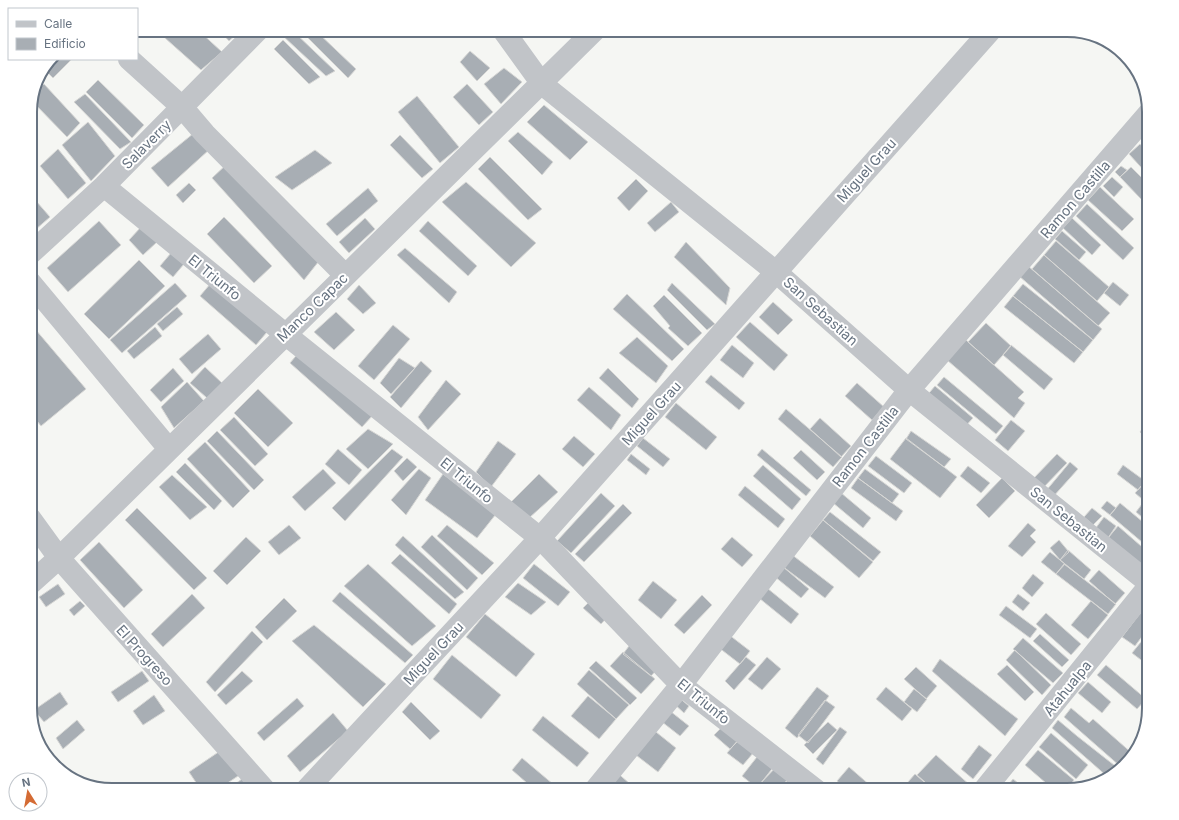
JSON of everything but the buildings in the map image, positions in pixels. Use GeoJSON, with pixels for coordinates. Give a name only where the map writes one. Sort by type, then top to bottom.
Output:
{"type":"FeatureCollection","features":[{"type":"Feature","properties":{"kind":"street","name":"Salaverry"},"geometry":{"type":"LineString","coordinates":[[37,248],[104,186],[251,37]]}},
{"type":"Feature","properties":{"kind":"street","name":"San Sebastian"},"geometry":{"type":"LineString","coordinates":[[508,37],[542,84],[776,272],[909,390],[1142,579]]}},
{"type":"Feature","properties":{"kind":"street","name":"Manco Capac"},"geometry":{"type":"LineString","coordinates":[[37,578],[59,558],[588,37]]}},
{"type":"Feature","properties":{"kind":"street","name":"Miguel Grau"},"geometry":{"type":"LineString","coordinates":[[312,783],[540,538],[985,37]]}},
{"type":"Feature","properties":{"kind":"street"},"geometry":{"type":"LineString","coordinates":[[130,60],[182,107],[204,134],[345,275]]}},
{"type":"Feature","properties":{"kind":"street","name":"Ramon Castilla"},"geometry":{"type":"LineString","coordinates":[[601,783],[681,684],[909,390],[1142,121]]}},
{"type":"Feature","properties":{"kind":"street","name":"El Triunfo"},"geometry":{"type":"LineString","coordinates":[[104,186],[285,334],[540,538],[681,684],[807,783]]}},
{"type":"Feature","properties":{"kind":"street"},"geometry":{"type":"LineString","coordinates":[[37,290],[170,449]]}},
{"type":"Feature","properties":{"kind":"street","name":"El Progreso"},"geometry":{"type":"LineString","coordinates":[[37,528],[59,558],[259,783]]}},
{"type":"Feature","properties":{"kind":"street","name":"Atahualpa"},"geometry":{"type":"LineString","coordinates":[[990,783],[1142,594]]}}]}
